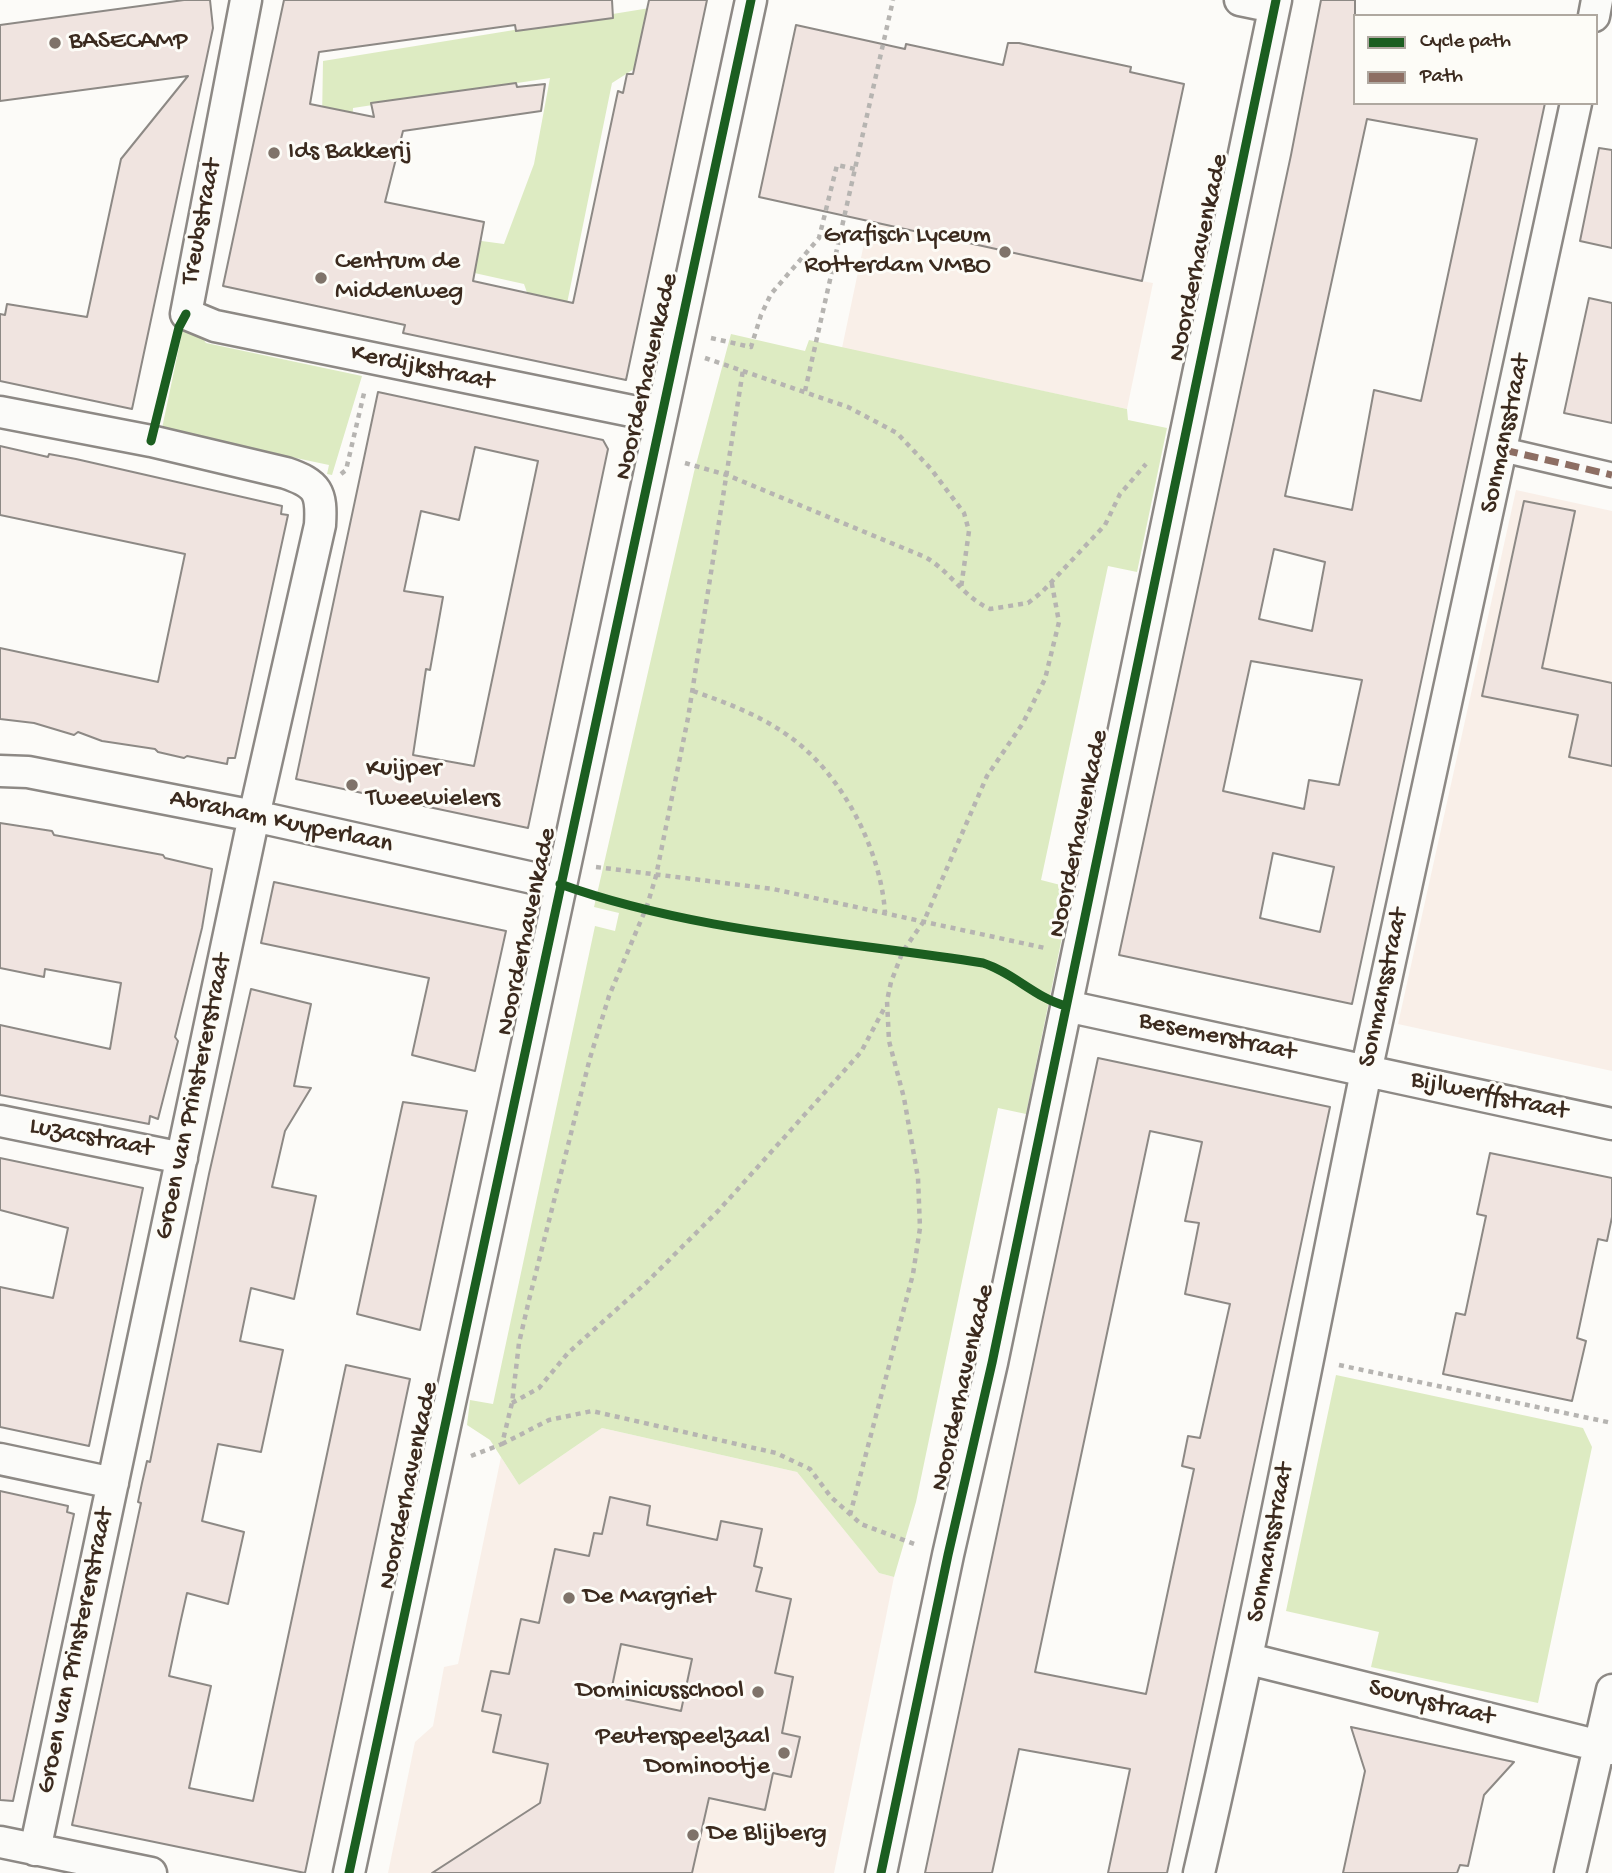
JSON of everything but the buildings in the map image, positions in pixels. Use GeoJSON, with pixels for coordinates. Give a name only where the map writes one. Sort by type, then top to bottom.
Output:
{"type":"FeatureCollection","features":[{"type":"Feature","properties":{"kind":"street","name":"Treubstraat"},"geometry":{"type":"LineString","coordinates":[[186,314],[246,0]]}},
{"type":"Feature","properties":{"kind":"street","name":"Noorderhavenkade"},"geometry":{"type":"LineString","coordinates":[[349,1873],[651,454],[679,339],[751,0]]}},
{"type":"Feature","properties":{"kind":"street"},"geometry":{"type":"LineString","coordinates":[[1240,0],[1275,4]]}},
{"type":"Feature","properties":{"kind":"street","name":"Noorderhavenkade"},"geometry":{"type":"LineString","coordinates":[[881,1873],[948,1555],[992,1363],[1275,4]]}},
{"type":"Feature","properties":{"kind":"street","name":"Sonmansstraat"},"geometry":{"type":"LineString","coordinates":[[1199,1873],[1249,1659],[1367,1070],[1504,450],[1576,105]]}},
{"type":"Feature","properties":{"kind":"street","name":"Kerdijkstraat"},"geometry":{"type":"LineString","coordinates":[[186,314],[215,326],[661,417]]}},
{"type":"Feature","properties":{"kind":"street"},"geometry":{"type":"LineString","coordinates":[[0,412],[151,441],[286,473],[301,479],[318,491]]}},
{"type":"Feature","properties":{"kind":"street"},"geometry":{"type":"LineString","coordinates":[[1504,450],[1612,475]]}},
{"type":"Feature","properties":{"kind":"street","name":"Groen van Prinstererstraat"},"geometry":{"type":"LineString","coordinates":[[34,1850],[254,817],[320,525],[321,505],[318,491]]}},
{"type":"Feature","properties":{"kind":"street","name":"Abraham Kuyperlaan"},"geometry":{"type":"LineString","coordinates":[[0,771],[28,772],[254,817],[562,873]]}},
{"type":"Feature","properties":{"kind":"street","name":"Besemerstraat"},"geometry":{"type":"LineString","coordinates":[[1066,1006],[1367,1070]]}},
{"type":"Feature","properties":{"kind":"street","name":"Bijlwerffstraat"},"geometry":{"type":"LineString","coordinates":[[1367,1070],[1612,1124]]}},
{"type":"Feature","properties":{"kind":"street","name":"Luzacstraat"},"geometry":{"type":"LineString","coordinates":[[0,1121],[182,1158]]}},
{"type":"Feature","properties":{"kind":"street"},"geometry":{"type":"LineString","coordinates":[[0,1459],[113,1483]]}},
{"type":"Feature","properties":{"kind":"street","name":"Sourystraat"},"geometry":{"type":"LineString","coordinates":[[1249,1659],[1606,1748]]}},
{"type":"Feature","properties":{"kind":"street"},"geometry":{"type":"LineString","coordinates":[[1570,1873],[1606,1748],[1612,1690]]}},
{"type":"Feature","properties":{"kind":"street"},"geometry":{"type":"LineString","coordinates":[[0,1842],[151,1873]]}},
{"type":"Feature","properties":{"kind":"path"},"geometry":{"type":"LineString","coordinates":[[805,391],[893,0]]}},
{"type":"Feature","properties":{"kind":"path"},"geometry":{"type":"LineString","coordinates":[[679,339],[751,347],[771,294],[819,238],[837,165],[855,169]]}},
{"type":"Feature","properties":{"kind":"path"},"geometry":{"type":"LineString","coordinates":[[679,339],[743,370],[866,414],[897,433],[954,496],[964,513],[968,531],[961,589]]}},
{"type":"Feature","properties":{"kind":"path"},"geometry":{"type":"LineString","coordinates":[[318,491],[346,470],[372,359]]}},
{"type":"Feature","properties":{"kind":"path"},"geometry":{"type":"LineString","coordinates":[[502,1444],[512,1403],[519,1343],[528,1300],[590,1059],[609,996],[646,909],[656,876],[693,691],[743,370]]}},
{"type":"Feature","properties":{"kind":"path"},"geometry":{"type":"LineString","coordinates":[[651,454],[727,475],[925,557],[937,564],[979,604],[990,609],[1028,603],[1105,525],[1120,494],[1149,460]]}},
{"type":"Feature","properties":{"kind":"path"},"geometry":{"type":"LineString","coordinates":[[512,1403],[538,1388],[568,1353],[655,1274],[719,1210],[861,1052],[878,1026],[903,951],[924,921],[987,776],[1023,723],[1045,679],[1059,622],[1051,579]]}},
{"type":"Feature","properties":{"kind":"path"},"geometry":{"type":"LineString","coordinates":[[693,691],[754,715],[793,739],[817,761],[841,793],[871,850],[884,890],[885,913]]}},
{"type":"Feature","properties":{"kind":"path"},"geometry":{"type":"LineString","coordinates":[[562,873],[656,876],[773,889],[1077,955]]}},
{"type":"Feature","properties":{"kind":"path"},"geometry":{"type":"LineString","coordinates":[[634,906],[659,912]]}},
{"type":"Feature","properties":{"kind":"path"},"geometry":{"type":"LineString","coordinates":[[890,949],[916,953]]}},
{"type":"Feature","properties":{"kind":"path"},"geometry":{"type":"LineString","coordinates":[[850,1516],[913,1274],[920,1228],[918,1178],[904,1098],[891,1058],[887,1001]]}},
{"type":"Feature","properties":{"kind":"path"},"geometry":{"type":"LineString","coordinates":[[1309,1359],[1612,1423]]}},
{"type":"Feature","properties":{"kind":"path"},"geometry":{"type":"LineString","coordinates":[[438,1454],[462,1457],[478,1455],[549,1420],[579,1412],[601,1411],[792,1459],[810,1469],[850,1516],[880,1533],[948,1555]]}},
{"type":"Feature","properties":{"kind":"shaded area","name":"Grafisch Lyceum Rotterdam VMBO"},"geometry":{"type":"Polygon","coordinates":[[[1008,43],[1131,67],[1130,72],[1184,84],[1142,281],[1153,283],[1127,409],[842,348],[906,44],[1003,65],[1008,43]]]}},
{"type":"Feature","properties":{"kind":"shaded area"},"geometry":{"type":"Polygon","coordinates":[[[1516,490],[1612,511],[1612,1071],[1398,1024],[1516,490]]]}},
{"type":"Feature","properties":{"kind":"shaded area"},"geometry":{"type":"Polygon","coordinates":[[[602,1428],[797,1472],[879,1573],[894,1577],[834,1873],[388,1873],[415,1742],[433,1726],[444,1667],[458,1664],[501,1457],[519,1485],[602,1428]]]}},
{"type":"Feature","properties":{"kind":"green space"},"geometry":{"type":"Polygon","coordinates":[[[662,6],[634,69],[612,83],[563,323],[531,304],[524,284],[452,268],[422,233],[504,244],[534,164],[550,78],[353,108],[352,128],[322,120],[323,61],[662,6]]]}},
{"type":"Feature","properties":{"kind":"green space"},"geometry":{"type":"Polygon","coordinates":[[[183,328],[198,332],[206,343],[362,376],[332,475],[327,474],[329,465],[173,432],[160,438],[183,328]]]}},
{"type":"Feature","properties":{"kind":"green space"},"geometry":{"type":"Polygon","coordinates":[[[731,334],[805,351],[809,340],[1127,409],[1128,420],[1167,428],[1137,572],[1108,566],[1041,880],[1072,888],[1026,1114],[998,1108],[916,1502],[894,1577],[879,1573],[797,1472],[602,1428],[519,1485],[490,1440],[467,1425],[470,1400],[493,1404],[595,926],[615,931],[619,913],[594,907],[694,472],[731,334]]]}},
{"type":"Feature","properties":{"kind":"green space"},"geometry":{"type":"Polygon","coordinates":[[[1336,1375],[1583,1428],[1592,1447],[1538,1703],[1371,1667],[1379,1632],[1286,1611],[1336,1375]]]}},
{"type":"Feature","properties":{"kind":"marked path"},"geometry":{"type":"LineString","coordinates":[[1504,450],[1612,475]]}},
{"type":"Feature","properties":{"kind":"cycle path"},"geometry":{"type":"LineString","coordinates":[[349,1873],[751,0]]}},
{"type":"Feature","properties":{"kind":"cycle path"},"geometry":{"type":"LineString","coordinates":[[881,1873],[948,1555],[992,1363],[1276,0]]}},
{"type":"Feature","properties":{"kind":"cycle path"},"geometry":{"type":"LineString","coordinates":[[151,441],[179,327],[186,314]]}},
{"type":"Feature","properties":{"kind":"cycle path"},"geometry":{"type":"LineString","coordinates":[[560,884],[663,914],[716,924],[983,963],[1044,997],[1066,1006]]}},
{"type":"Feature","properties":{"kind":"place","name":"BASECAMP"},"geometry":{"type":"Point","coordinates":[55,43]}},
{"type":"Feature","properties":{"kind":"place","name":"Ids Bakkerij"},"geometry":{"type":"Point","coordinates":[274,153]}},
{"type":"Feature","properties":{"kind":"place","name":"Grafisch Lyceum Rotterdam VMBO"},"geometry":{"type":"Point","coordinates":[1005,252]}},
{"type":"Feature","properties":{"kind":"place","name":"Centrum de Middenweg"},"geometry":{"type":"Point","coordinates":[321,278]}},
{"type":"Feature","properties":{"kind":"place","name":"Kuijper Tweewielers"},"geometry":{"type":"Point","coordinates":[352,785]}},
{"type":"Feature","properties":{"kind":"place","name":"De Margriet"},"geometry":{"type":"Point","coordinates":[569,1598]}},
{"type":"Feature","properties":{"kind":"place","name":"Dominicusschool"},"geometry":{"type":"Point","coordinates":[758,1692]}},
{"type":"Feature","properties":{"kind":"place","name":"Peuterspeelzaal Dominootje"},"geometry":{"type":"Point","coordinates":[784,1753]}},
{"type":"Feature","properties":{"kind":"place","name":"De Blijberg"},"geometry":{"type":"Point","coordinates":[693,1835]}}]}
